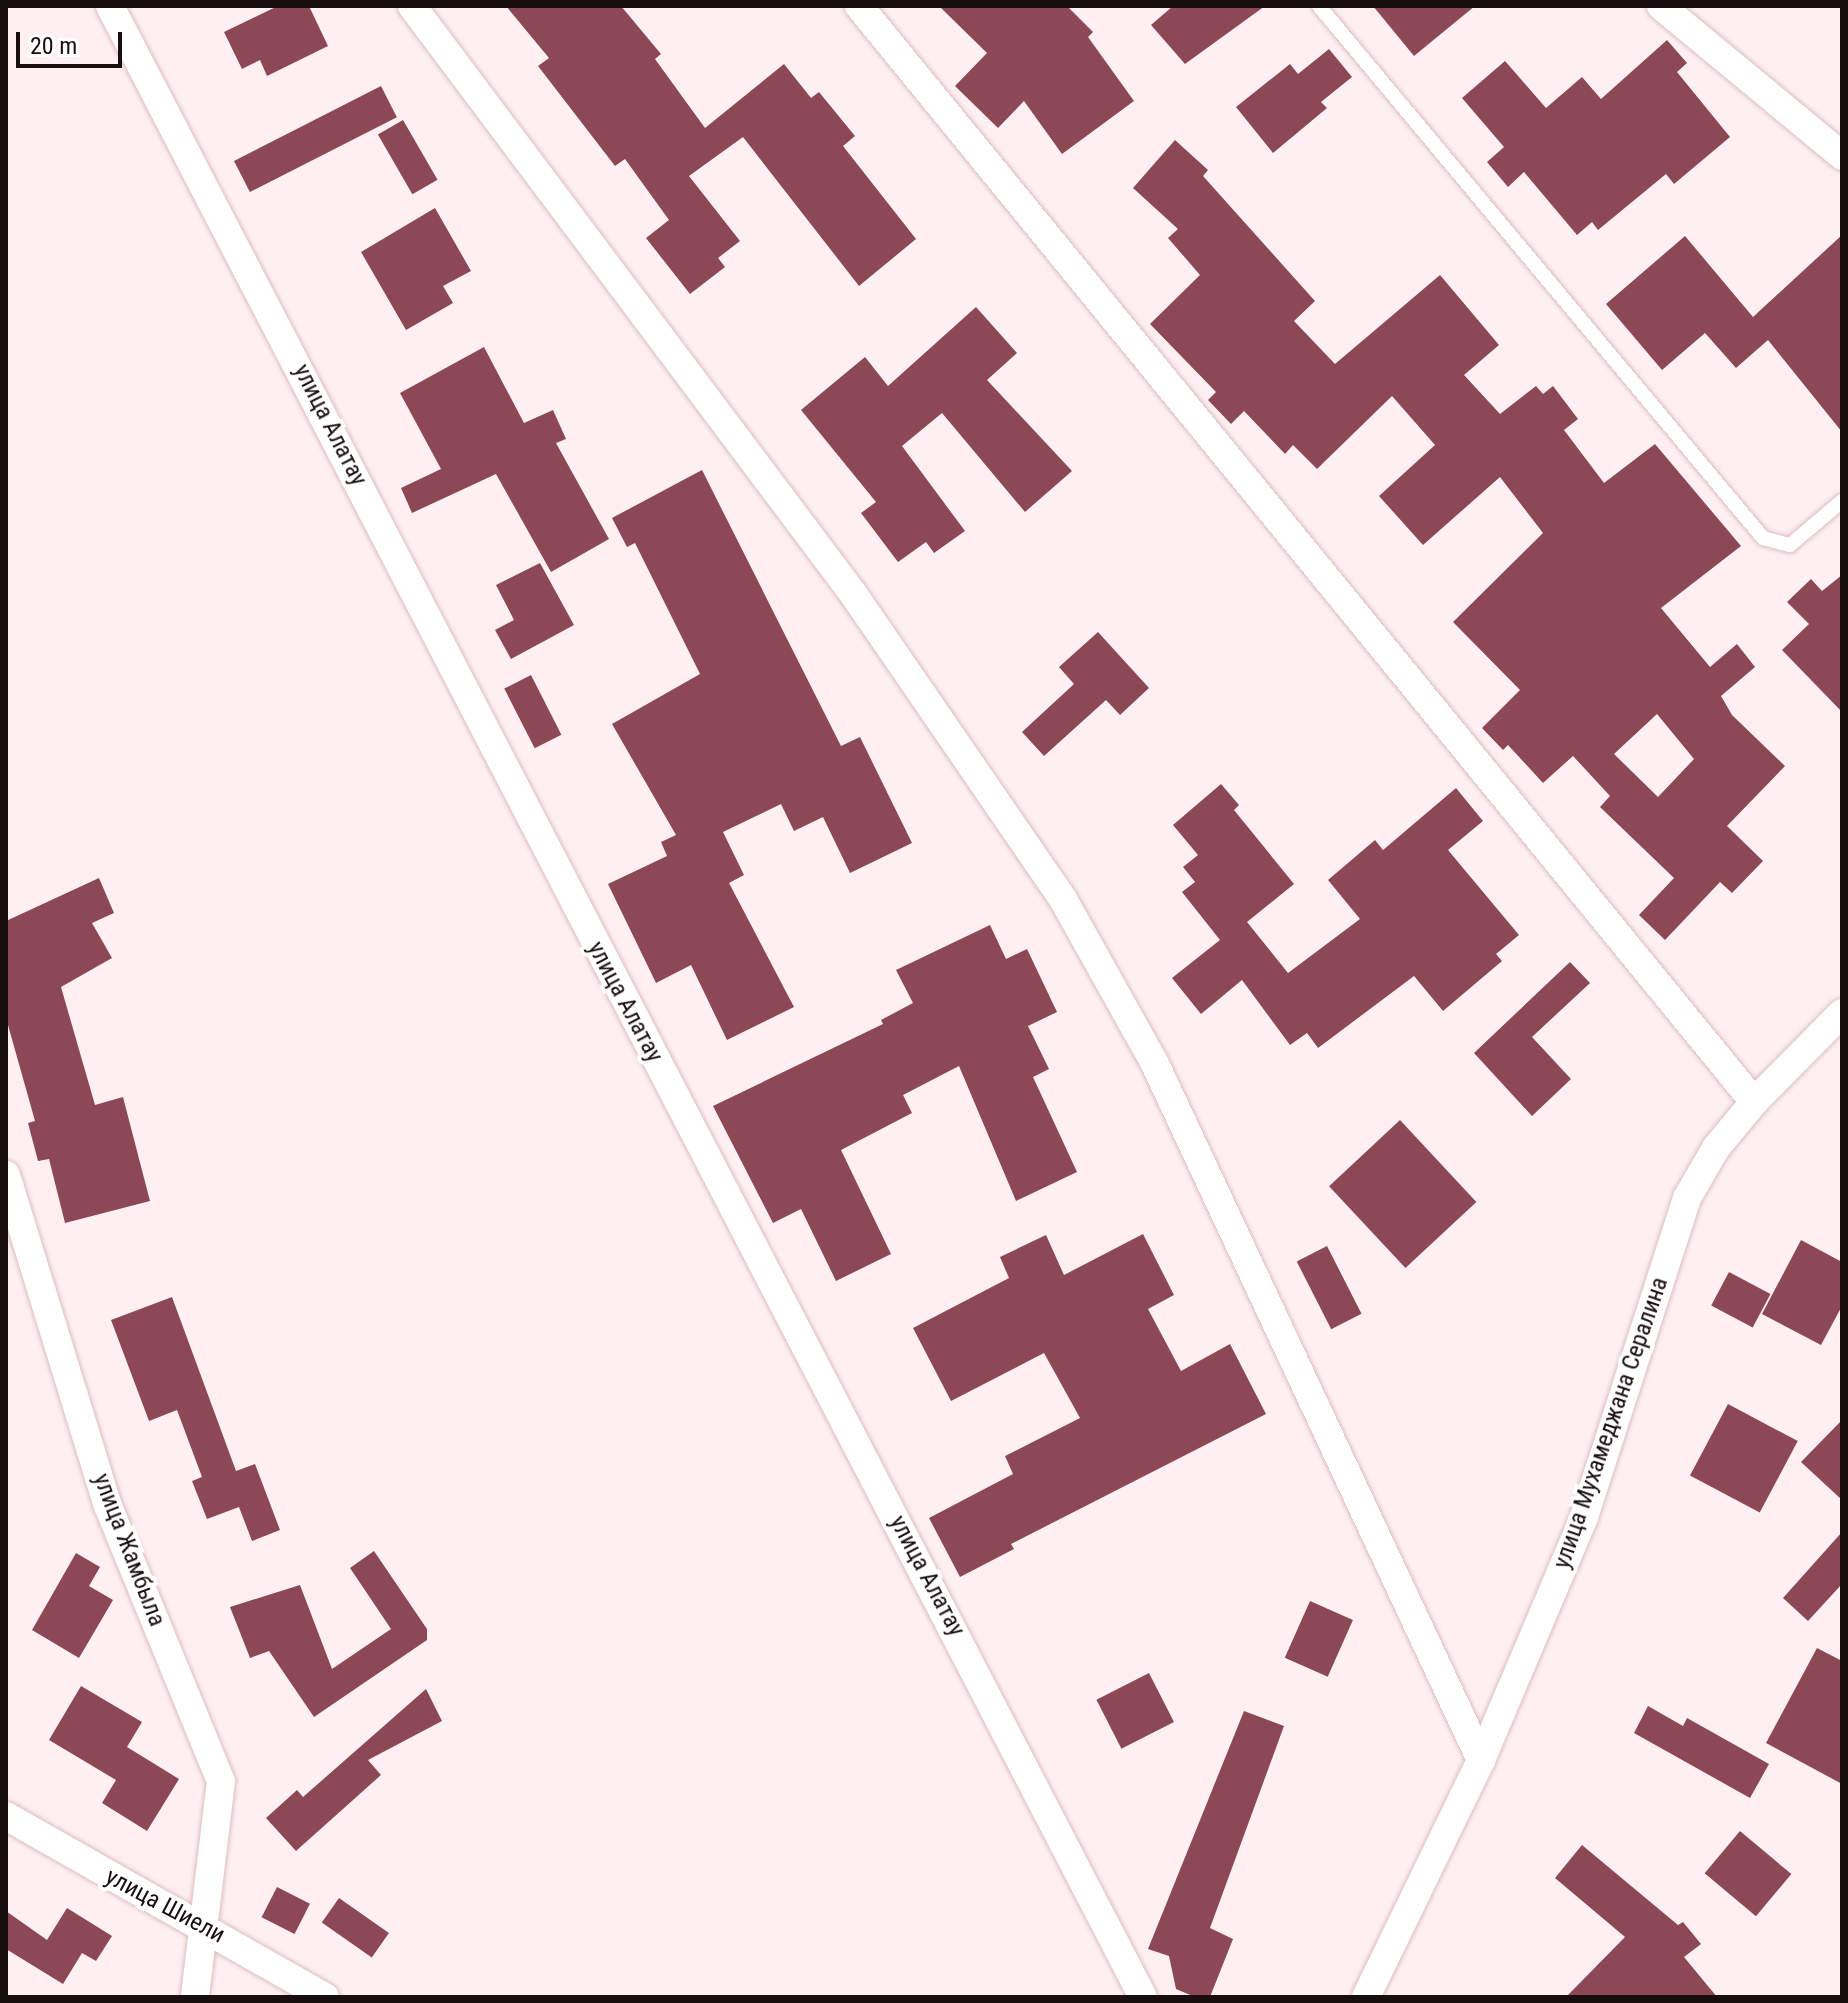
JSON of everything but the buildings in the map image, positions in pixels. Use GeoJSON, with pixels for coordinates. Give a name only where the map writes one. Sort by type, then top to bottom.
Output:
{"type":"FeatureCollection","features":[{"type":"Feature","properties":{"kind":"street","name":"улица Алатау"},"geometry":{"type":"LineString","coordinates":[[110,6],[1143,1997]]}},
{"type":"Feature","properties":{"kind":"street"},"geometry":{"type":"LineString","coordinates":[[412,6],[854,595],[1064,901],[1155,1064],[1481,1760]]}},
{"type":"Feature","properties":{"kind":"street"},"geometry":{"type":"LineString","coordinates":[[859,6],[1754,1102]]}},
{"type":"Feature","properties":{"kind":"street"},"geometry":{"type":"LineString","coordinates":[[1661,6],[1842,156]]}},
{"type":"Feature","properties":{"kind":"street","name":"улица Мухамеджана Сералина"},"geometry":{"type":"LineString","coordinates":[[1366,1997],[1481,1760],[1584,1517],[1687,1198],[1716,1148],[1754,1102],[1842,1013]]}},
{"type":"Feature","properties":{"kind":"street","name":"улица Жамбыла"},"geometry":{"type":"LineString","coordinates":[[6,1175],[108,1506],[221,1781],[195,1997]]}},
{"type":"Feature","properties":{"kind":"street","name":"улица Шиели"},"geometry":{"type":"LineString","coordinates":[[6,1816],[203,1925],[325,1997]]}},
{"type":"Feature","properties":{"kind":"lane"},"geometry":{"type":"LineString","coordinates":[[1319,6],[1763,538],[1790,545],[1842,501]]}}]}
